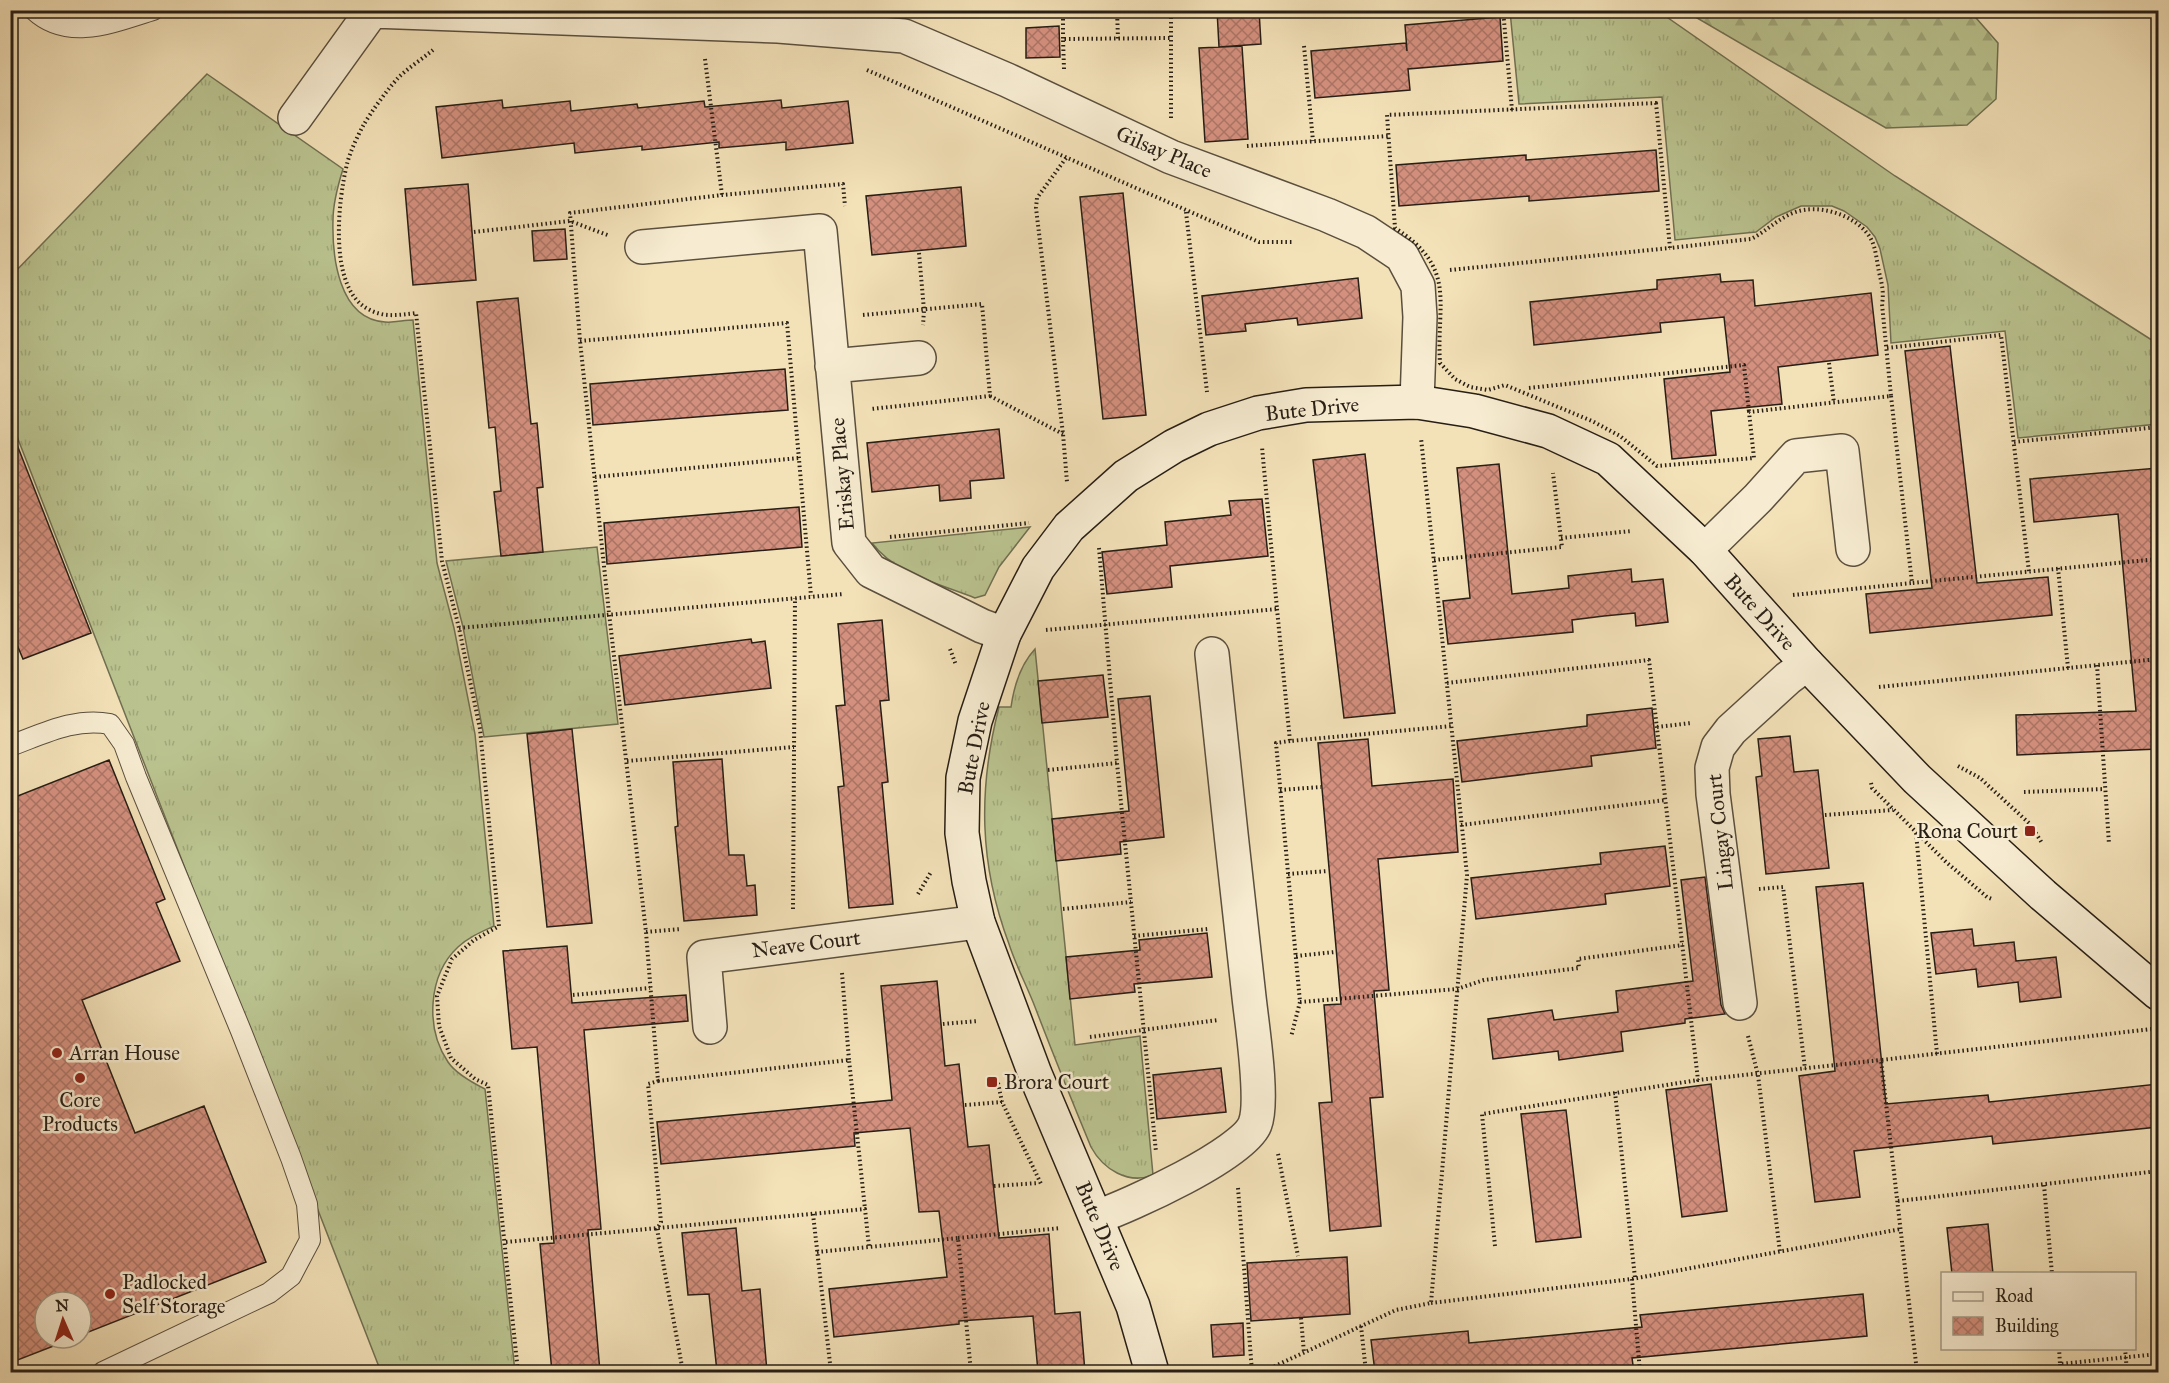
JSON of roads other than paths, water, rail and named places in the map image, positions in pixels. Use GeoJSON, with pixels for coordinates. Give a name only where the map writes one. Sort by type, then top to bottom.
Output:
{"type":"FeatureCollection","features":[{"type":"Feature","properties":{"kind":"street","name":"Gilsay Place"},"geometry":{"type":"LineString","coordinates":[[295,118],[372,11],[706,24],[779,18],[904,36],[1007,80],[1171,158],[1327,215],[1366,232],[1402,256],[1418,286],[1420,317],[1417,402]]}},
{"type":"Feature","properties":{"kind":"street","name":"Eriskay Place"},"geometry":{"type":"LineString","coordinates":[[642,247],[820,231],[849,543],[871,571],[982,627],[1004,634]]}},
{"type":"Feature","properties":{"kind":"street"},"geometry":{"type":"LineString","coordinates":[[832,366],[919,358]]}},
{"type":"Feature","properties":{"kind":"street","name":"Bute Drive"},"geometry":{"type":"LineString","coordinates":[[1152,1372],[1133,1306],[1083,1222],[1035,1074],[978,922],[962,833],[963,778],[975,721],[1004,634],[1038,568],[1070,527],[1126,476],[1174,446],[1209,429],[1257,413],[1306,405],[1417,402],[1474,411],[1548,431],[1608,459],[1705,550],[1807,664],[1917,778],[2043,895],[2154,1007]]}},
{"type":"Feature","properties":{"kind":"street"},"geometry":{"type":"LineString","coordinates":[[1705,550],[1758,498],[1796,456],[1842,451],[1853,549]]}},
{"type":"Feature","properties":{"kind":"street"},"geometry":{"type":"LineString","coordinates":[[1083,1222],[1159,1191],[1202,1167],[1244,1140],[1255,1125],[1259,1106],[1252,1028],[1212,654]]}},
{"type":"Feature","properties":{"kind":"street","name":"Lingay Court"},"geometry":{"type":"LineString","coordinates":[[1740,1003],[1713,794],[1712,768],[1718,747],[1731,730],[1788,678],[1807,664]]}},
{"type":"Feature","properties":{"kind":"street","name":"Neave Court"},"geometry":{"type":"LineString","coordinates":[[710,1027],[704,957],[978,922]]}},
{"type":"Feature","properties":{"kind":"lane"},"geometry":{"type":"LineString","coordinates":[[34,10],[59,26],[79,29],[103,25],[153,10]]}},
{"type":"Feature","properties":{"kind":"lane"},"geometry":{"type":"LineString","coordinates":[[10,746],[72,724],[94,721],[110,724],[124,744],[241,1031],[307,1204],[310,1239],[291,1276],[269,1293],[103,1372]]}},
{"type":"Feature","properties":{"kind":"place","name":"Rona Court"},"geometry":{"type":"Point","coordinates":[2030,831]}},
{"type":"Feature","properties":{"kind":"place","name":"Arran House"},"geometry":{"type":"Point","coordinates":[57,1053]}},
{"type":"Feature","properties":{"kind":"place","name":"Core Products"},"geometry":{"type":"Point","coordinates":[80,1078]}},
{"type":"Feature","properties":{"kind":"place","name":"Brora Court"},"geometry":{"type":"Point","coordinates":[992,1082]}},
{"type":"Feature","properties":{"kind":"place","name":"Padlocked Self Storage"},"geometry":{"type":"Point","coordinates":[110,1294]}}]}
